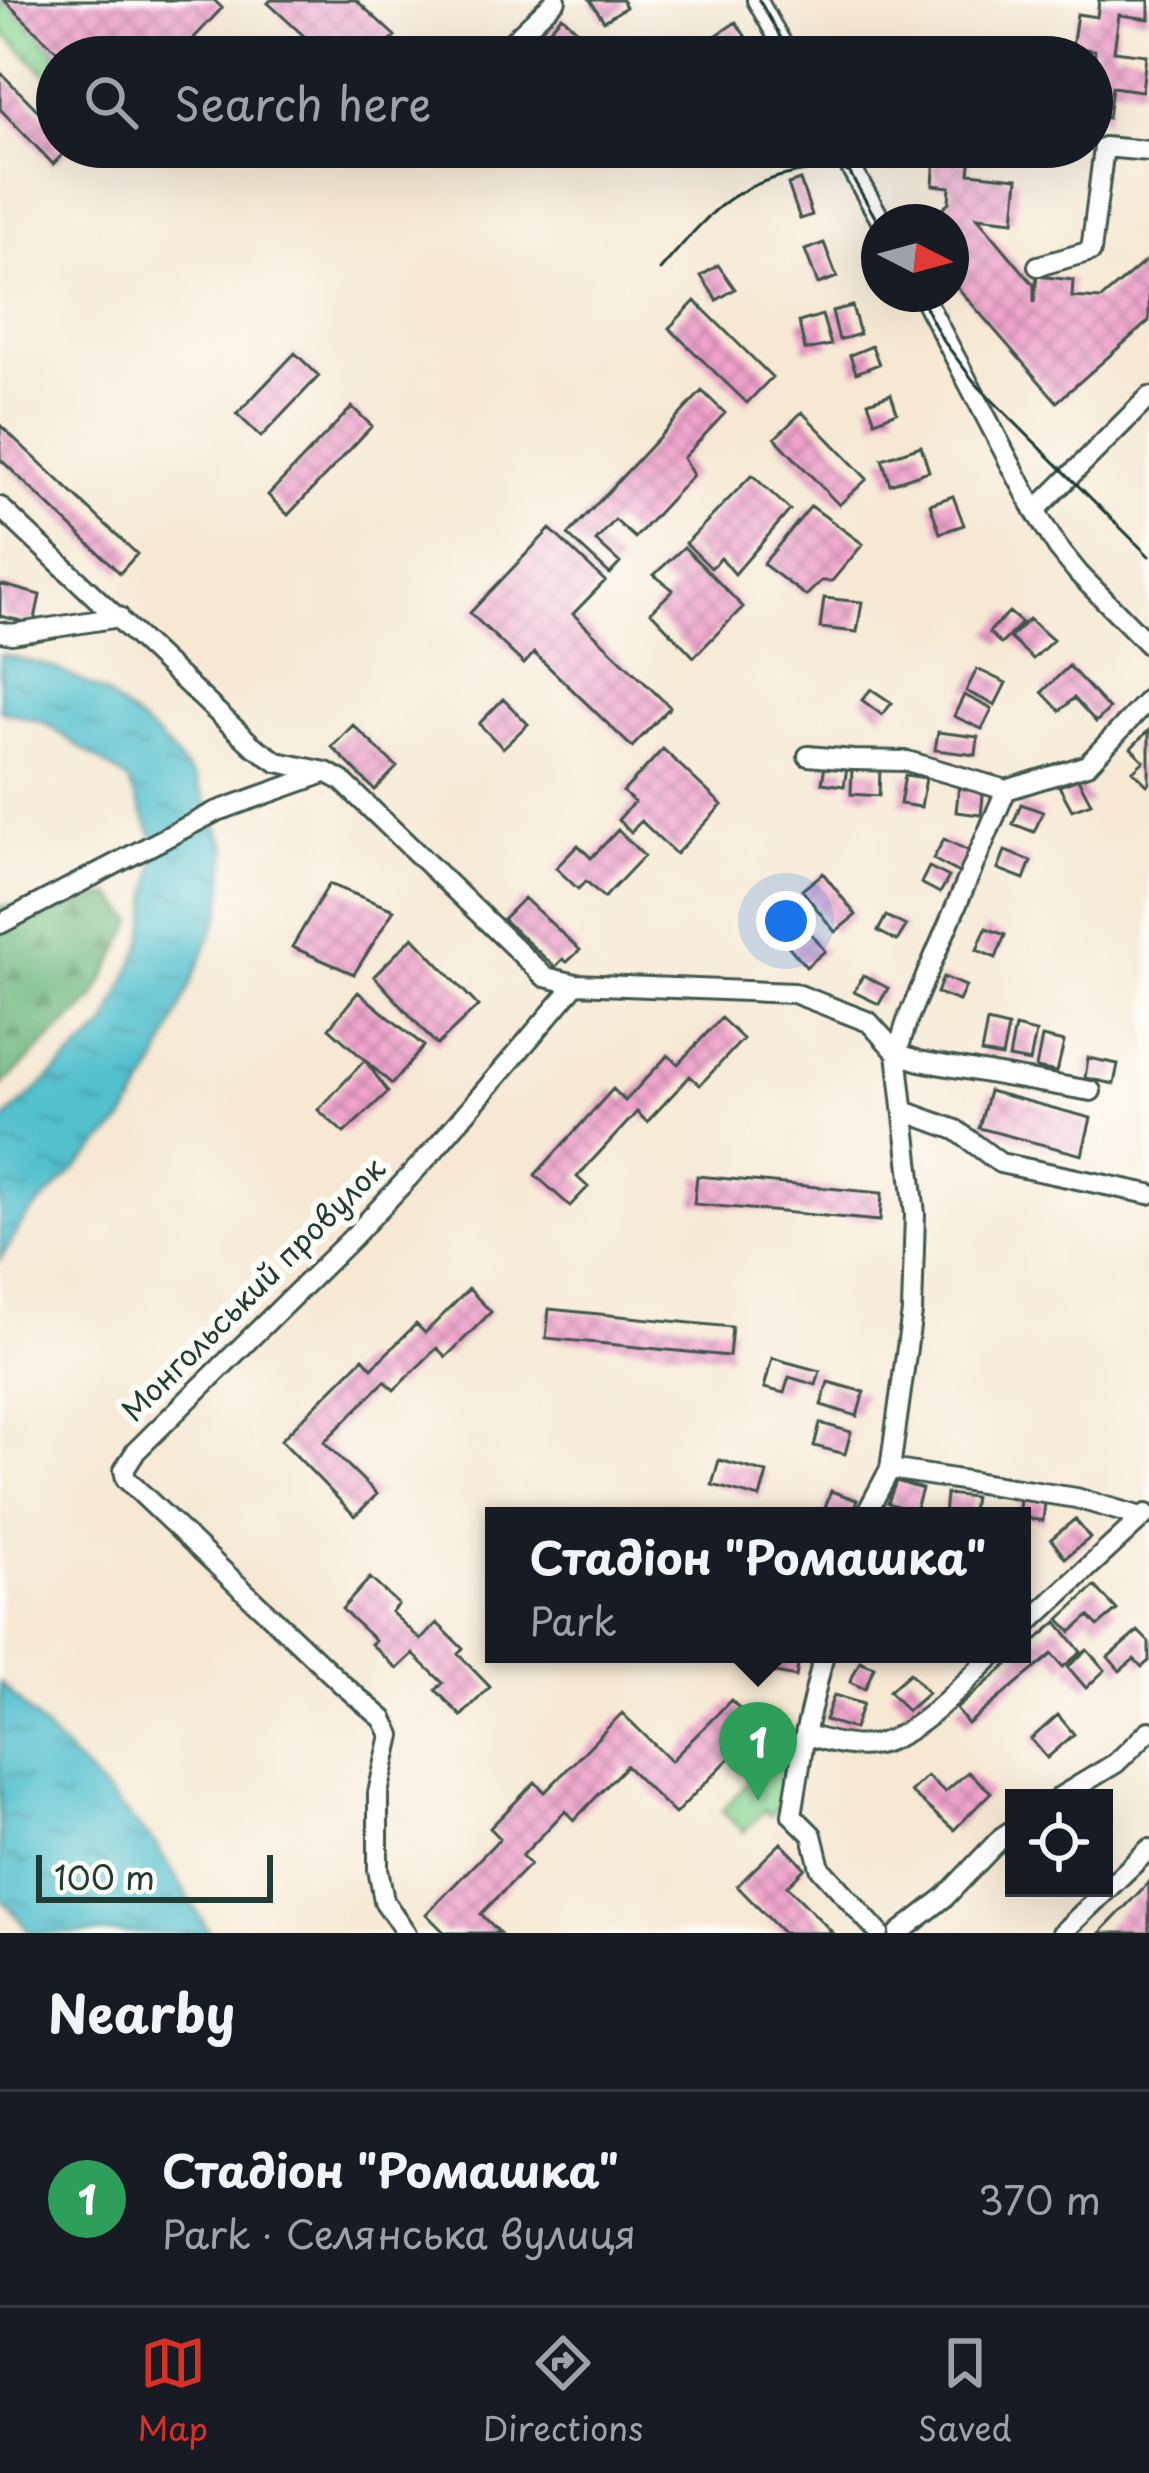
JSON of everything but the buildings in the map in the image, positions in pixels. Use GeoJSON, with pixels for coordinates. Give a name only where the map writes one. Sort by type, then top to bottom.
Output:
{"type":"FeatureCollection","features":[{"type":"Feature","properties":{"kind":"street"},"geometry":{"type":"LineString","coordinates":[[518,36],[556,0]]}},
{"type":"Feature","properties":{"kind":"street"},"geometry":{"type":"LineString","coordinates":[[757,0],[777,36]]}},
{"type":"Feature","properties":{"kind":"street"},"geometry":{"type":"LineString","coordinates":[[1113,148],[1149,152]]}},
{"type":"Feature","properties":{"kind":"street"},"geometry":{"type":"LineString","coordinates":[[851,168],[872,204]]}},
{"type":"Feature","properties":{"kind":"street"},"geometry":{"type":"LineString","coordinates":[[1038,266],[1091,250],[1101,168]]}},
{"type":"Feature","properties":{"kind":"street"},"geometry":{"type":"LineString","coordinates":[[931,312],[1035,511],[1079,574],[1149,645]]}},
{"type":"Feature","properties":{"kind":"street"},"geometry":{"type":"LineString","coordinates":[[1035,511],[1149,397]]}},
{"type":"Feature","properties":{"kind":"street"},"geometry":{"type":"LineString","coordinates":[[0,508],[252,745],[277,762],[326,772],[343,781],[545,977],[576,984],[794,993],[869,1022],[897,1053],[919,1061],[1091,1091]]}},
{"type":"Feature","properties":{"kind":"street"},"geometry":{"type":"LineString","coordinates":[[0,632],[118,617]]}},
{"type":"Feature","properties":{"kind":"street"},"geometry":{"type":"LineString","coordinates":[[808,756],[907,761],[1006,790],[1087,765],[1149,699]]}},
{"type":"Feature","properties":{"kind":"street"},"geometry":{"type":"LineString","coordinates":[[0,924],[215,812],[326,772]]}},
{"type":"Feature","properties":{"kind":"street"},"geometry":{"type":"LineString","coordinates":[[870,1507],[890,1469],[912,1312],[915,1214],[897,1053],[1006,790]]}},
{"type":"Feature","properties":{"kind":"street","name":"Монгольський провулок"},"geometry":{"type":"LineString","coordinates":[[406,1933],[384,1900],[378,1869],[378,1793],[391,1736],[383,1719],[126,1479],[124,1470],[136,1451],[435,1149],[576,984]]}},
{"type":"Feature","properties":{"kind":"street"},"geometry":{"type":"LineString","coordinates":[[869,1022],[908,1018]]}},
{"type":"Feature","properties":{"kind":"street"},"geometry":{"type":"LineString","coordinates":[[904,1111],[956,1130],[1000,1163],[1149,1194]]}},
{"type":"Feature","properties":{"kind":"street"},"geometry":{"type":"LineString","coordinates":[[890,1469],[1076,1498],[1145,1515]]}},
{"type":"Feature","properties":{"kind":"street"},"geometry":{"type":"LineString","coordinates":[[1031,1621],[1145,1515]]}},
{"type":"Feature","properties":{"kind":"street"},"geometry":{"type":"LineString","coordinates":[[822,1663],[792,1815],[812,1835],[820,1868],[878,1933]]}},
{"type":"Feature","properties":{"kind":"street"},"geometry":{"type":"LineString","coordinates":[[805,1734],[832,1743],[879,1744],[916,1726],[985,1663]]}},
{"type":"Feature","properties":{"kind":"street"},"geometry":{"type":"LineString","coordinates":[[1072,1789],[1116,1762],[1149,1731]]}},
{"type":"Feature","properties":{"kind":"street"},"geometry":{"type":"LineString","coordinates":[[899,1933],[945,1897],[1005,1835]]}},
{"type":"Feature","properties":{"kind":"street"},"geometry":{"type":"LineString","coordinates":[[1062,1933],[1149,1849]]}},
{"type":"Feature","properties":{"kind":"green space"},"geometry":{"type":"Polygon","coordinates":[[[0,0],[4,0],[41,36],[36,36],[36,64],[0,29],[0,0]]]}},
{"type":"Feature","properties":{"kind":"green space"},"geometry":{"type":"Polygon","coordinates":[[[111,894],[134,921],[94,998],[0,1087],[0,906],[62,910],[111,894]]]}},
{"type":"Feature","properties":{"kind":"green space"},"geometry":{"type":"Polygon","coordinates":[[[782,1753],[796,1758],[787,1786],[793,1792],[770,1815],[764,1810],[744,1832],[722,1811],[766,1763],[782,1753]]]}},
{"type":"Feature","properties":{"kind":"water"},"geometry":{"type":"Polygon","coordinates":[[[0,654],[55,668],[103,692],[159,738],[196,780],[227,847],[221,911],[158,1062],[124,1121],[24,1220],[0,1260],[0,1130],[8,1116],[105,1027],[144,939],[157,845],[127,779],[43,722],[0,710],[0,654]]]}},
{"type":"Feature","properties":{"kind":"water"},"geometry":{"type":"Polygon","coordinates":[[[0,1682],[157,1846],[210,1933],[30,1933],[0,1896],[0,1682]]]}},
{"type":"Feature","properties":{"kind":"tram line"},"geometry":{"type":"LineString","coordinates":[[759,0],[780,36]]}},
{"type":"Feature","properties":{"kind":"tram line"},"geometry":{"type":"LineString","coordinates":[[660,270],[709,216],[743,191],[813,170],[837,168],[850,173]]}},
{"type":"Feature","properties":{"kind":"tram line"},"geometry":{"type":"LineString","coordinates":[[847,168],[868,204]]}},
{"type":"Feature","properties":{"kind":"tram line"},"geometry":{"type":"LineString","coordinates":[[928,312],[976,384],[1149,556]]}},
{"type":"Feature","properties":{"kind":"place","name":"Стадіон \"Ромашка\""},"geometry":{"type":"Point","coordinates":[758,1801]}}]}
